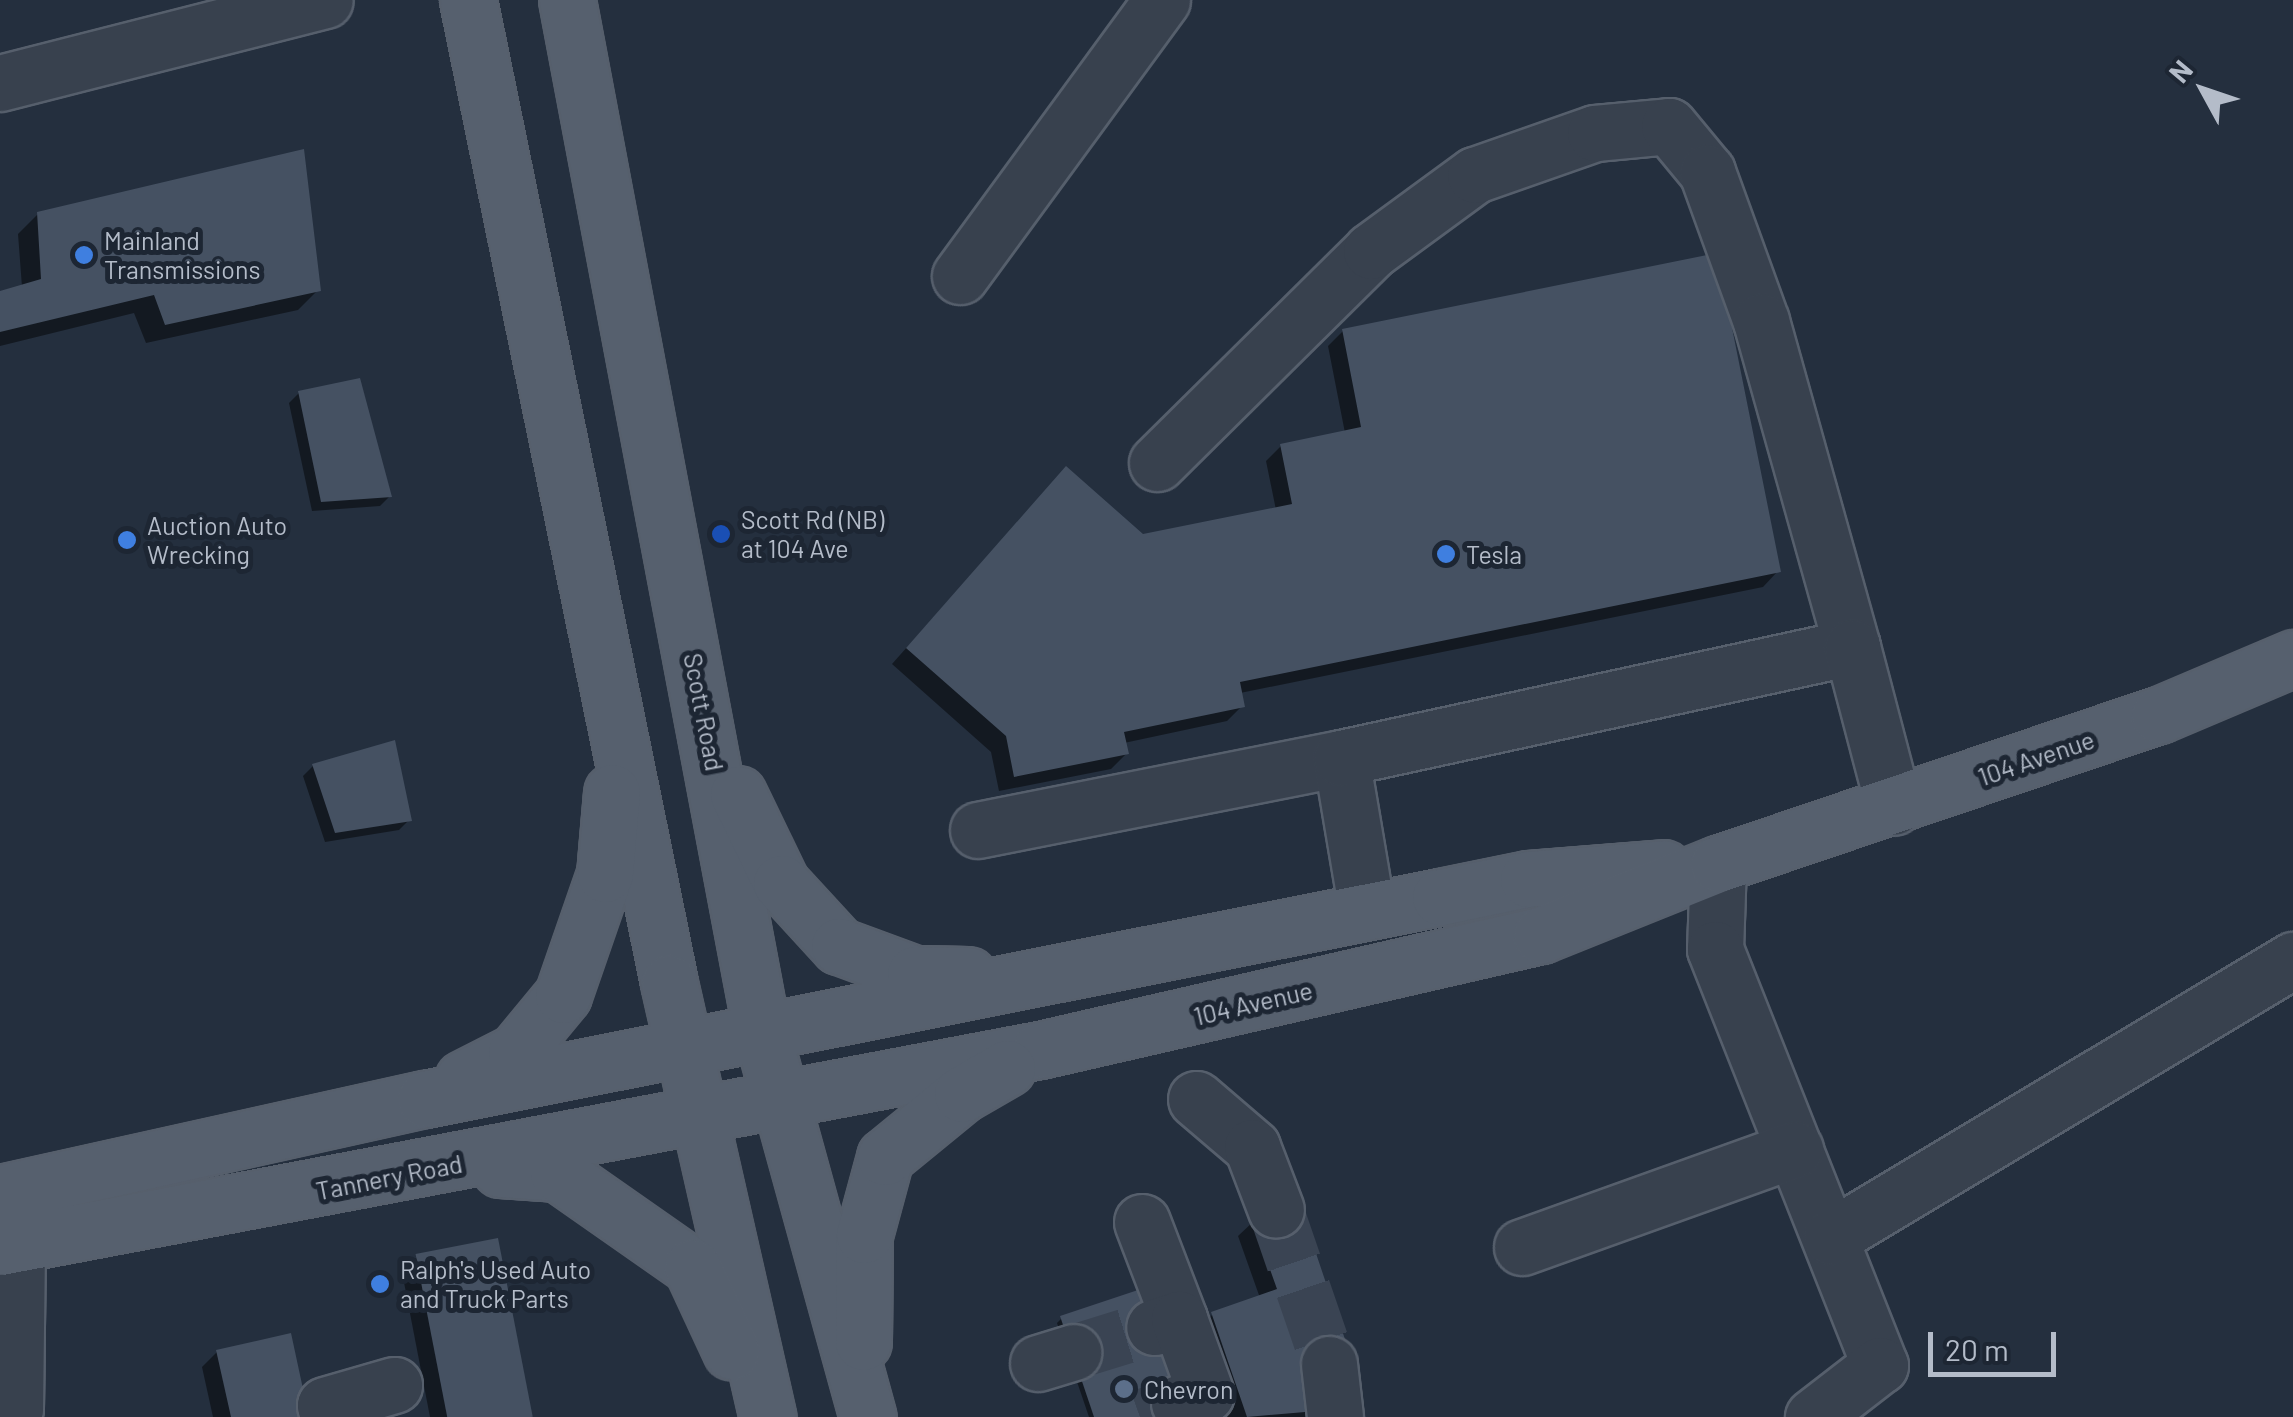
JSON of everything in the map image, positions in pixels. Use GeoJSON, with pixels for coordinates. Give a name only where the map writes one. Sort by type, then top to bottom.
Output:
{"type":"FeatureCollection","features":[{"type":"Feature","properties":{"kind":"main road"},"geometry":{"type":"LineString","coordinates":[[468,0],[684,1050],[766,1417]]}},
{"type":"Feature","properties":{"kind":"main road","name":"Scott Road"},"geometry":{"type":"LineString","coordinates":[[567,0],[708,730],[762,1033],[777,1102],[866,1409]]}},
{"type":"Feature","properties":{"kind":"main road","name":"104 Avenue"},"geometry":{"type":"LineString","coordinates":[[777,1102],[1040,1050],[1541,935],[1718,864],[2159,715],[2293,658]]}},
{"type":"Feature","properties":{"kind":"main road"},"geometry":{"type":"LineString","coordinates":[[708,730],[781,883],[839,946],[914,974],[1031,977]]}},
{"type":"Feature","properties":{"kind":"main road"},"geometry":{"type":"LineString","coordinates":[[425,1098],[516,1052],[563,996],[605,874],[618,733]]}},
{"type":"Feature","properties":{"kind":"main road","name":"104 Avenue"},"geometry":{"type":"LineString","coordinates":[[762,1033],[1528,880],[1718,864]]}},
{"type":"Feature","properties":{"kind":"main road"},"geometry":{"type":"LineString","coordinates":[[0,1192],[425,1098],[762,1033]]}},
{"type":"Feature","properties":{"kind":"main road"},"geometry":{"type":"LineString","coordinates":[[866,1409],[864,1236],[885,1158],[962,1094],[1040,1050]]}},
{"type":"Feature","properties":{"kind":"main road","name":"Tannery Road"},"geometry":{"type":"LineString","coordinates":[[8,1247],[777,1102]]}},
{"type":"Feature","properties":{"kind":"main road"},"geometry":{"type":"LineString","coordinates":[[447,1166],[558,1173],[692,1268],[766,1417]]}},
{"type":"Feature","properties":{"kind":"lane"},"geometry":{"type":"LineString","coordinates":[[0,83],[325,0]]}},
{"type":"Feature","properties":{"kind":"lane"},"geometry":{"type":"LineString","coordinates":[[960,276],[1162,0]]}},
{"type":"Feature","properties":{"kind":"lane"},"geometry":{"type":"LineString","coordinates":[[1157,464],[1372,250],[1475,175],[1595,133],[1669,126],[1707,172],[1761,321],[1894,807]]}},
{"type":"Feature","properties":{"kind":"lane"},"geometry":{"type":"LineString","coordinates":[[978,830],[1341,758],[1852,647]]}},
{"type":"Feature","properties":{"kind":"lane"},"geometry":{"type":"LineString","coordinates":[[1341,758],[1366,911]]}},
{"type":"Feature","properties":{"kind":"lane"},"geometry":{"type":"LineString","coordinates":[[1718,864],[1716,949],[1880,1365],[1813,1417]]}},
{"type":"Feature","properties":{"kind":"lane"},"geometry":{"type":"LineString","coordinates":[[1831,1237],[2293,960]]}},
{"type":"Feature","properties":{"kind":"lane"},"geometry":{"type":"LineString","coordinates":[[1196,1099],[1252,1146],[1276,1210]]}},
{"type":"Feature","properties":{"kind":"lane"},"geometry":{"type":"LineString","coordinates":[[1522,1247],[1796,1150]]}},
{"type":"Feature","properties":{"kind":"lane"},"geometry":{"type":"LineString","coordinates":[[1142,1222],[1166,1323],[1200,1404]]}},
{"type":"Feature","properties":{"kind":"lane"},"geometry":{"type":"LineString","coordinates":[[8,1247],[12,1413]]}},
{"type":"Feature","properties":{"kind":"lane"},"geometry":{"type":"LineString","coordinates":[[1329,1364],[1335,1417]]}},
{"type":"Feature","properties":{"kind":"lane"},"geometry":{"type":"LineString","coordinates":[[328,1417],[326,1405],[394,1385]]}},
{"type":"Feature","properties":{"kind":"building"},"geometry":{"type":"Polygon","coordinates":[[[304,149],[321,291],[165,325],[154,295],[0,332],[0,291],[41,279],[37,212],[304,149]]]}},
{"type":"Feature","properties":{"kind":"building"},"geometry":{"type":"Polygon","coordinates":[[[1717,253],[1781,572],[1240,682],[1245,707],[1124,732],[1129,754],[1014,777],[1006,736],[906,648],[1066,466],[1143,534],[1292,504],[1280,444],[1361,427],[1342,329],[1717,253]]]}},
{"type":"Feature","properties":{"kind":"building"},"geometry":{"type":"Polygon","coordinates":[[[360,378],[392,497],[321,502],[298,391],[360,378]]]}},
{"type":"Feature","properties":{"kind":"building"},"geometry":{"type":"Polygon","coordinates":[[[395,740],[412,821],[335,833],[312,764],[395,740]]]}},
{"type":"Feature","properties":{"kind":"building"},"geometry":{"type":"Polygon","coordinates":[[[1299,1203],[1351,1357],[1317,1411],[1247,1417],[1211,1312],[1277,1289],[1252,1219],[1299,1203]]]}},
{"type":"Feature","properties":{"kind":"building"},"geometry":{"type":"Polygon","coordinates":[[[498,1238],[533,1417],[447,1417],[416,1254],[498,1238]]]}},
{"type":"Feature","properties":{"kind":"building"},"geometry":{"type":"Polygon","coordinates":[[[1141,1289],[1184,1417],[1094,1417],[1060,1316],[1141,1289]]]}},
{"type":"Feature","properties":{"kind":"building"},"geometry":{"type":"Polygon","coordinates":[[[291,1333],[309,1417],[231,1417],[216,1350],[291,1333]]]}},
{"type":"Feature","properties":{"kind":"tunnel"},"geometry":{"type":"LineString","coordinates":[[1276,1210],[1329,1364]]}},
{"type":"Feature","properties":{"kind":"tunnel"},"geometry":{"type":"LineString","coordinates":[[1073,1352],[1154,1327]]}},
{"type":"Feature","properties":{"kind":"tunnel"},"geometry":{"type":"LineString","coordinates":[[1140,1417],[1179,1403]]}},
{"type":"Feature","properties":{"kind":"place","name":"Mainland Transmissions"},"geometry":{"type":"Point","coordinates":[84,255]}},
{"type":"Feature","properties":{"kind":"place","name":"Scott Rd (NB) at 104 Ave"},"geometry":{"type":"Point","coordinates":[721,534]}},
{"type":"Feature","properties":{"kind":"place","name":"Auction Auto Wrecking"},"geometry":{"type":"Point","coordinates":[127,540]}},
{"type":"Feature","properties":{"kind":"place","name":"Tesla"},"geometry":{"type":"Point","coordinates":[1446,554]}},
{"type":"Feature","properties":{"kind":"place","name":"Ralph's Used Auto and Truck Parts"},"geometry":{"type":"Point","coordinates":[380,1284]}},
{"type":"Feature","properties":{"kind":"place","name":"Chevron"},"geometry":{"type":"Point","coordinates":[1124,1389]}}]}
